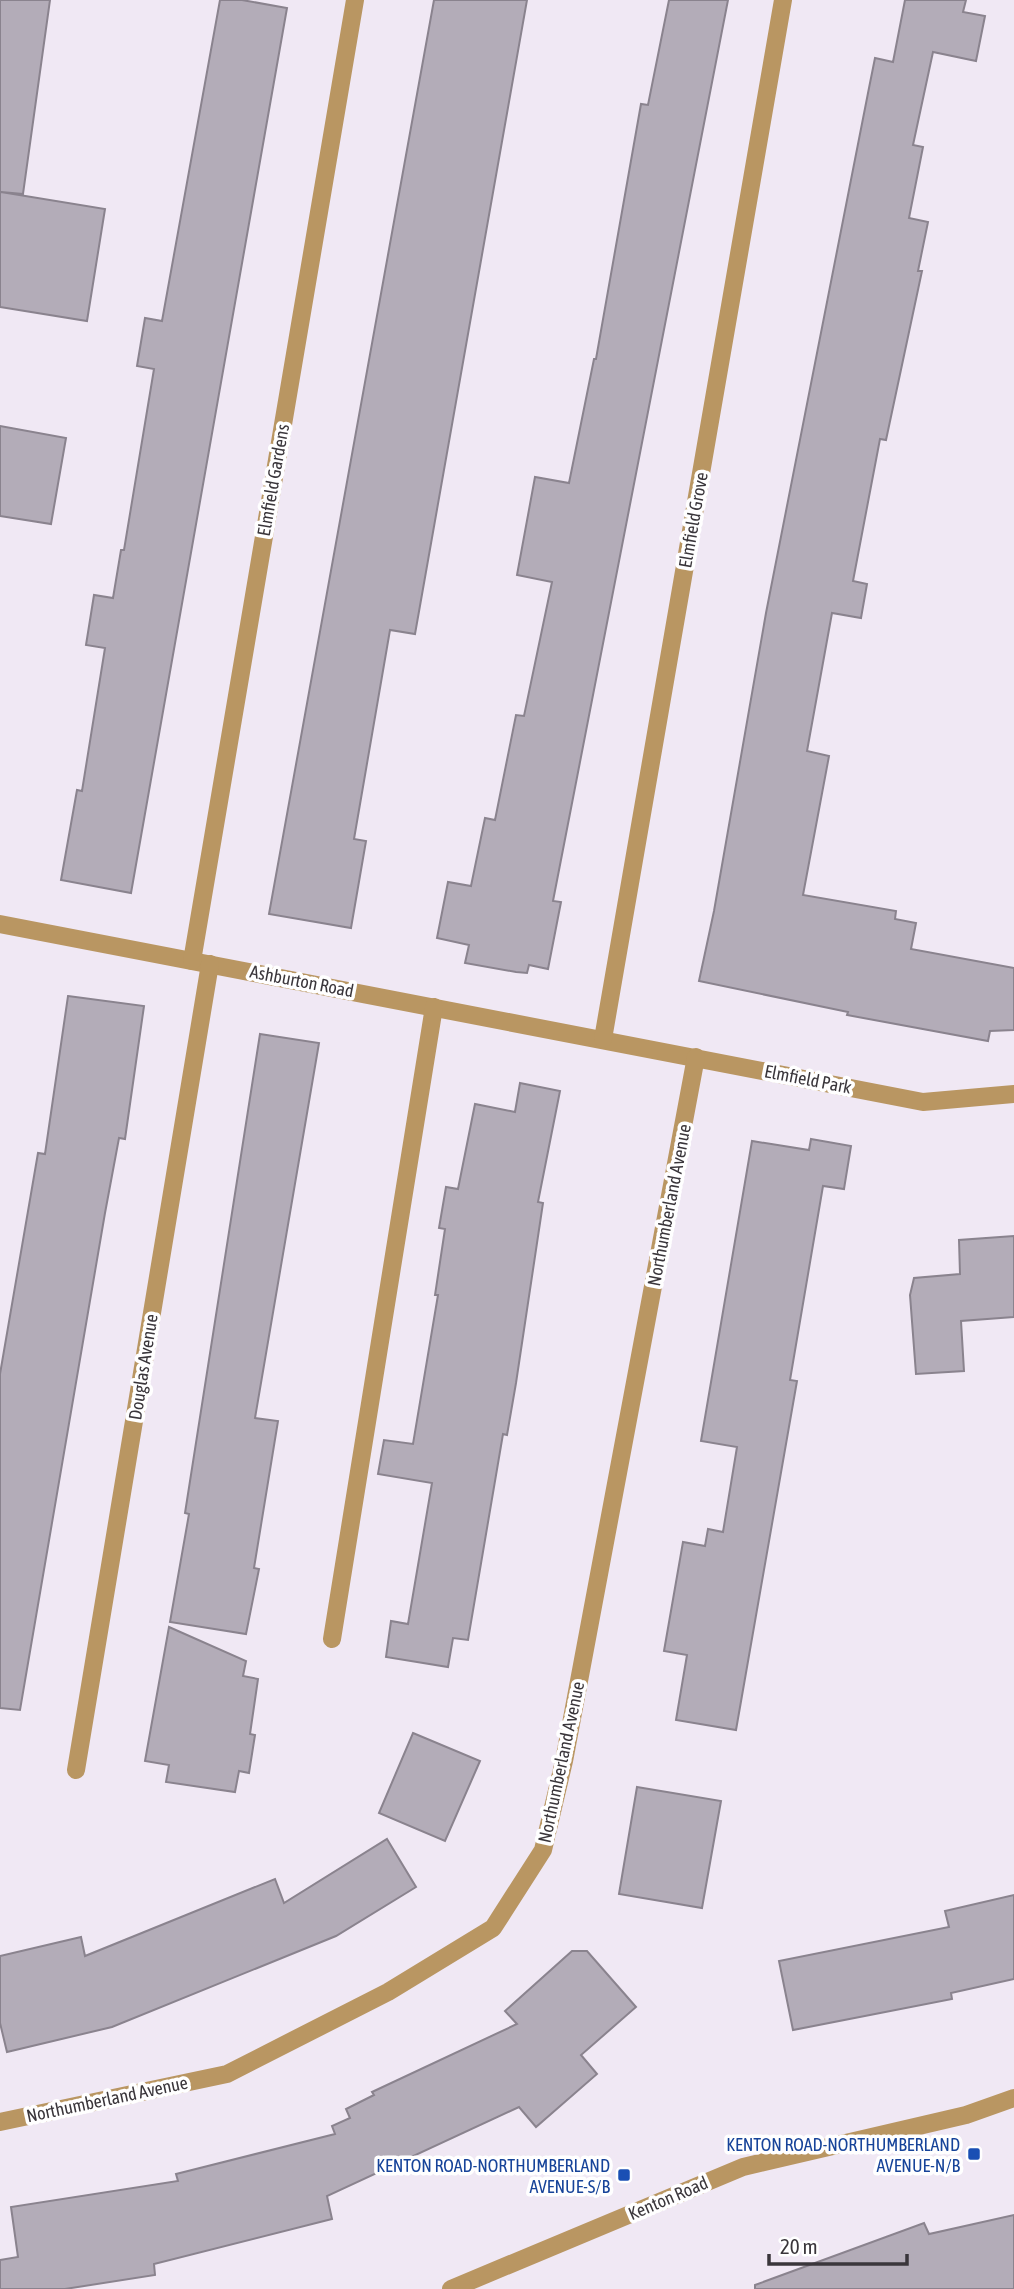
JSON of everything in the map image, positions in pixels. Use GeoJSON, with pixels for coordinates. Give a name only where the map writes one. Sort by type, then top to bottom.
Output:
{"type":"FeatureCollection","features":[{"type":"Feature","properties":{"kind":"street","name":"Elmfield Gardens"},"geometry":{"type":"LineString","coordinates":[[201,962],[355,0]]}},
{"type":"Feature","properties":{"kind":"street","name":"Elmfield Grove"},"geometry":{"type":"LineString","coordinates":[[603,1039],[783,0]]}},
{"type":"Feature","properties":{"kind":"street","name":"Ashburton Road"},"geometry":{"type":"LineString","coordinates":[[0,924],[603,1039]]}},
{"type":"Feature","properties":{"kind":"street","name":"Douglas Avenue"},"geometry":{"type":"LineString","coordinates":[[76,1770],[201,962]]}},
{"type":"Feature","properties":{"kind":"street"},"geometry":{"type":"LineString","coordinates":[[332,1639],[434,1007]]}},
{"type":"Feature","properties":{"kind":"street","name":"Elmfield Park"},"geometry":{"type":"LineString","coordinates":[[603,1039],[923,1102],[1014,1094]]}},
{"type":"Feature","properties":{"kind":"street","name":"Northumberland Avenue"},"geometry":{"type":"LineString","coordinates":[[0,2122],[227,2074],[388,1992],[493,1928],[543,1850],[564,1762],[696,1057]]}},
{"type":"Feature","properties":{"kind":"street","name":"Kenton Road"},"geometry":{"type":"LineString","coordinates":[[451,2289],[743,2167],[966,2115],[1014,2098]]}},
{"type":"Feature","properties":{"kind":"building"},"geometry":{"type":"Polygon","coordinates":[[[0,0],[50,0],[23,194],[1,192],[105,209],[87,321],[0,307],[0,0]]]}},
{"type":"Feature","properties":{"kind":"building"},"geometry":{"type":"Polygon","coordinates":[[[220,0],[242,0],[287,8],[131,893],[61,880],[77,790],[82,791],[105,648],[86,645],[94,595],[113,598],[121,550],[124,550],[154,369],[137,366],[145,318],[162,321],[220,0]]]}},
{"type":"Feature","properties":{"kind":"building"},"geometry":{"type":"Polygon","coordinates":[[[434,0],[527,0],[415,634],[390,630],[354,839],[366,841],[351,928],[269,914],[434,0]]]}},
{"type":"Feature","properties":{"kind":"building"},"geometry":{"type":"Polygon","coordinates":[[[669,0],[728,0],[553,901],[561,902],[548,969],[529,965],[527,973],[465,963],[469,945],[437,938],[448,882],[471,886],[485,818],[495,820],[516,715],[524,716],[552,582],[517,575],[535,477],[569,483],[596,359],[641,104],[648,105],[669,0]]]}},
{"type":"Feature","properties":{"kind":"building"},"geometry":{"type":"Polygon","coordinates":[[[905,0],[966,0],[963,12],[985,16],[976,61],[933,52],[913,145],[923,147],[909,218],[928,222],[918,271],[922,271],[886,440],[880,439],[853,581],[867,584],[861,618],[832,613],[807,751],[829,756],[803,895],[896,911],[895,919],[916,923],[911,949],[1014,968],[1014,1030],[990,1031],[988,1041],[847,1015],[848,1012],[699,981],[714,911],[766,613],[875,58],[893,62],[905,0]]]}},
{"type":"Feature","properties":{"kind":"building"},"geometry":{"type":"Polygon","coordinates":[[[0,426],[66,438],[51,524],[0,516],[0,426]]]}},
{"type":"Feature","properties":{"kind":"building"},"geometry":{"type":"Polygon","coordinates":[[[68,996],[144,1006],[125,1139],[119,1138],[105,1213],[20,1710],[0,1708],[0,1374],[38,1153],[45,1154],[68,996]]]}},
{"type":"Feature","properties":{"kind":"building"},"geometry":{"type":"Polygon","coordinates":[[[260,1034],[319,1043],[255,1418],[278,1421],[254,1568],[259,1569],[246,1634],[170,1622],[189,1514],[185,1513],[260,1034]]]}},
{"type":"Feature","properties":{"kind":"building"},"geometry":{"type":"Polygon","coordinates":[[[520,1083],[560,1091],[538,1202],[543,1203],[516,1383],[507,1435],[503,1434],[468,1640],[453,1638],[448,1667],[386,1657],[391,1621],[408,1624],[432,1483],[378,1474],[384,1440],[413,1444],[438,1295],[435,1295],[445,1229],[439,1228],[446,1187],[458,1189],[475,1104],[515,1112],[520,1083]]]}},
{"type":"Feature","properties":{"kind":"building"},"geometry":{"type":"Polygon","coordinates":[[[811,1139],[851,1146],[844,1189],[823,1186],[790,1380],[797,1381],[736,1730],[676,1720],[687,1655],[664,1651],[683,1542],[705,1546],[708,1529],[723,1532],[737,1447],[701,1441],[752,1141],[809,1150],[811,1139]]]}},
{"type":"Feature","properties":{"kind":"building"},"geometry":{"type":"Polygon","coordinates":[[[1014,1236],[1014,1317],[961,1321],[964,1371],[916,1374],[910,1295],[914,1278],[960,1274],[959,1240],[1014,1236]]]}},
{"type":"Feature","properties":{"kind":"building"},"geometry":{"type":"Polygon","coordinates":[[[169,1627],[246,1661],[243,1676],[258,1679],[250,1734],[255,1735],[249,1773],[239,1771],[235,1792],[166,1782],[169,1765],[145,1761],[169,1627]]]}},
{"type":"Feature","properties":{"kind":"building"},"geometry":{"type":"Polygon","coordinates":[[[413,1733],[480,1761],[445,1841],[379,1813],[413,1733]]]}},
{"type":"Feature","properties":{"kind":"building"},"geometry":{"type":"Polygon","coordinates":[[[637,1787],[721,1801],[702,1908],[619,1894],[637,1787]]]}},
{"type":"Feature","properties":{"kind":"building"},"geometry":{"type":"Polygon","coordinates":[[[387,1839],[416,1887],[336,1936],[112,2027],[7,2052],[0,2023],[0,1956],[81,1937],[85,1956],[275,1879],[284,1903],[387,1839]]]}},
{"type":"Feature","properties":{"kind":"building"},"geometry":{"type":"Polygon","coordinates":[[[1014,1895],[1014,1979],[951,1993],[952,1999],[793,2030],[779,1961],[949,1927],[945,1911],[1014,1895]]]}},
{"type":"Feature","properties":{"kind":"building"},"geometry":{"type":"Polygon","coordinates":[[[572,1951],[587,1951],[636,2007],[581,2055],[597,2074],[536,2127],[519,2107],[327,2196],[332,2219],[154,2264],[155,2275],[65,2289],[0,2289],[0,2260],[18,2257],[11,2207],[178,2181],[176,2174],[335,2134],[332,2126],[350,2118],[346,2109],[374,2095],[372,2092],[517,2024],[505,2011],[572,1951]]]}},
{"type":"Feature","properties":{"kind":"building"},"geometry":{"type":"Polygon","coordinates":[[[1014,2215],[1014,2289],[755,2289],[755,2285],[924,2223],[929,2234],[1014,2215]]]}},
{"type":"Feature","properties":{"kind":"place","name":"KENTON ROAD-NORTHUMBERLAND AVENUE-N/B"},"geometry":{"type":"Point","coordinates":[974,2154]}},
{"type":"Feature","properties":{"kind":"place","name":"KENTON ROAD-NORTHUMBERLAND AVENUE-S/B"},"geometry":{"type":"Point","coordinates":[624,2175]}}]}
